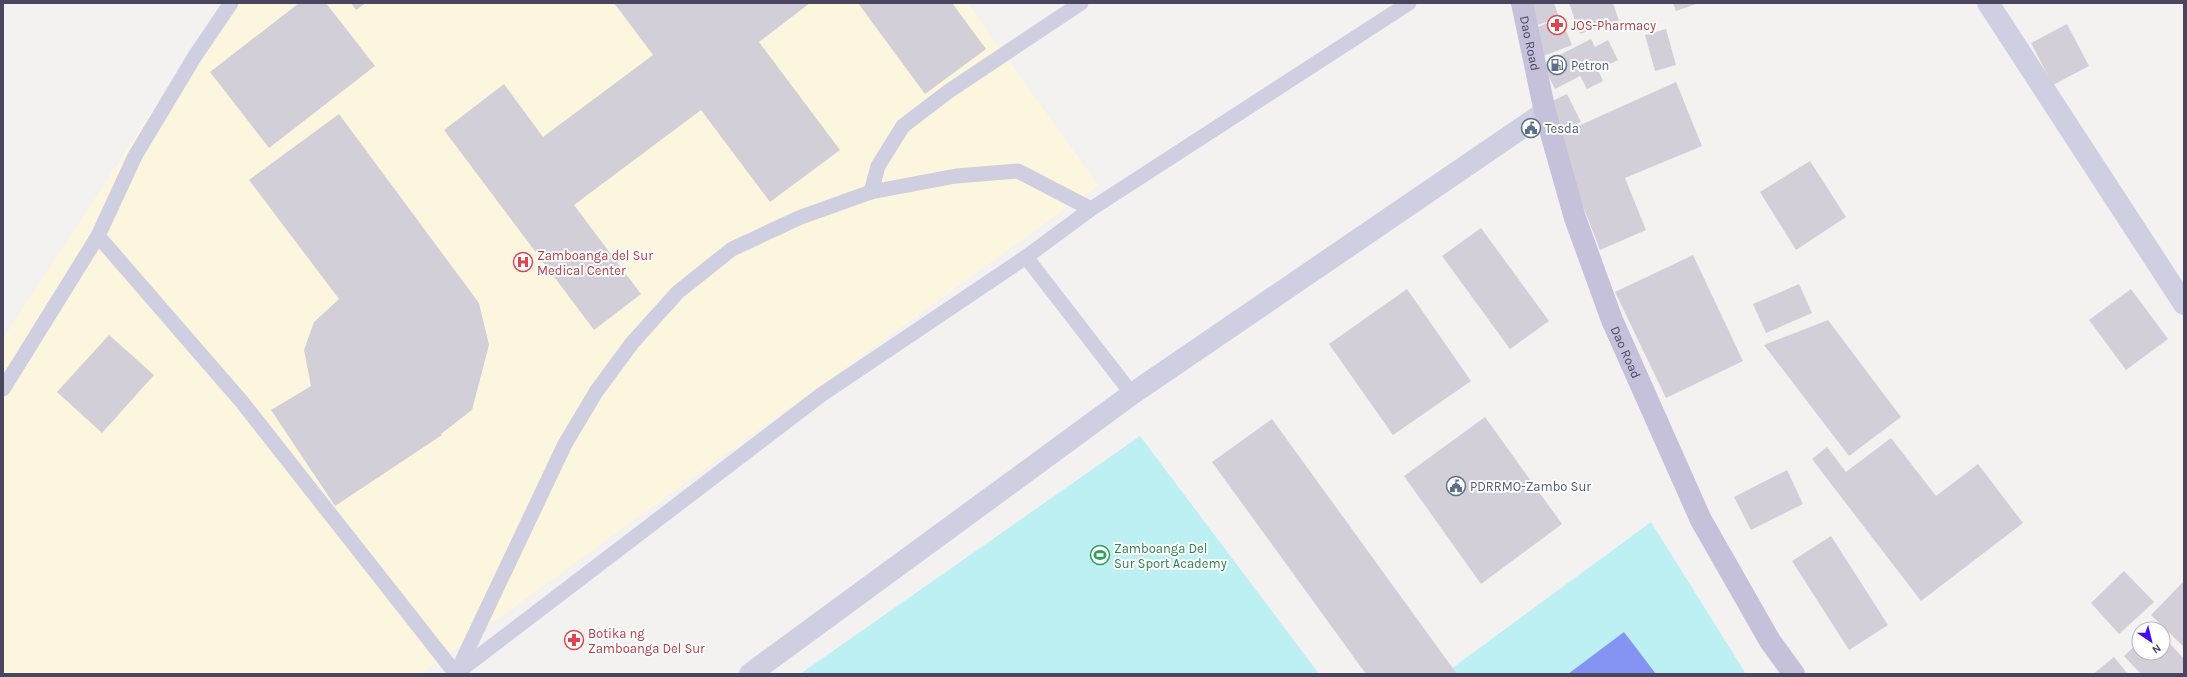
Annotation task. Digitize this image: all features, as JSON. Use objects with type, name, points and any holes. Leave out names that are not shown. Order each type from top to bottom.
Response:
[{"type":"street","name":"Dao Road","points":[[1522,3],[1545,112],[1575,218],[1612,320],[1701,520],[1766,634],[1794,674]]},
{"type":"street","points":[[1988,3],[2184,304]]},
{"type":"street","points":[[750,674],[1132,394],[1545,112]]},
{"type":"lane","points":[[3,389],[98,236],[135,156],[195,56],[231,3]]},
{"type":"lane","points":[[871,192],[878,166],[903,126],[949,91],[1081,3]]},
{"type":"lane","points":[[456,674],[821,395],[1026,257],[1091,209],[1409,3]]},
{"type":"lane","points":[[456,674],[565,444],[596,392],[632,343],[678,292],[732,250],[801,217],[871,192],[956,176],[1018,171],[1091,209]]},
{"type":"lane","points":[[98,236],[242,402],[456,674]]},
{"type":"lane","points":[[1026,257],[1132,394]]},
{"type":"shaded area","name":"Zamboanga del Sur Medical Center","points":[[223,3],[967,3],[1098,185],[421,674],[3,674],[3,339]]},
{"type":"shaded area","name":"Zamboanga Del Sur Sport Academy","points":[[1140,436],[1319,674],[800,674]]},
{"type":"shaded area","points":[[1651,522],[1746,674],[1444,674]]},
{"type":"water","points":[[1624,632],[1656,674],[1568,674]]},
{"type":"building","points":[[299,3],[326,3],[375,66],[269,148],[210,72]]},
{"type":"building","points":[[351,3],[366,3],[356,10]]},
{"type":"building","points":[[614,3],[810,3],[759,42],[840,150],[770,202],[701,110],[574,205],[641,294],[594,330],[444,130],[504,84],[543,137],[653,55]]},
{"type":"building","points":[[858,3],[952,3],[986,49],[925,94]]},
{"type":"building","points":[[1529,3],[1554,3],[1559,18],[1531,27]]},
{"type":"building","points":[[1569,3],[1613,3],[1619,21],[1580,34]]},
{"type":"building","points":[[1673,3],[1699,3],[1676,11]]},
{"type":"building","points":[[1561,18],[1572,45],[1541,57],[1530,30]]},
{"type":"building","points":[[2067,24],[2089,66],[2053,85],[2031,43]]},
{"type":"building","points":[[1666,29],[1676,65],[1655,71],[1645,35]]},
{"type":"building","points":[[1591,39],[1595,47],[1608,40],[1618,60],[1598,70],[1603,81],[1587,89],[1580,76],[1555,89],[1542,64]]},
{"type":"building","points":[[1676,82],[1702,146],[1625,178],[1646,230],[1600,250],[1556,136]]},
{"type":"building","points":[[1567,94],[1581,122],[1554,134],[1546,104]]},
{"type":"building","points":[[339,114],[479,303],[489,345],[472,410],[441,434],[442,435],[335,506],[271,410],[311,386],[304,350],[314,322],[339,299],[249,180]]},
{"type":"building","points":[[1810,161],[1846,217],[1796,250],[1760,192]]},
{"type":"building","points":[[1481,228],[1549,321],[1510,349],[1442,256]]},
{"type":"building","points":[[1693,255],[1743,361],[1666,398],[1615,292]]},
{"type":"building","points":[[1799,284],[1812,313],[1766,333],[1753,304]]},
{"type":"building","points":[[1407,289],[1471,381],[1393,435],[1329,344]]},
{"type":"building","points":[[2131,289],[2168,339],[2126,370],[2089,320]]},
{"type":"building","points":[[1828,320],[1901,417],[1849,456],[1764,345]]},
{"type":"building","points":[[109,335],[154,375],[102,433],[57,392]]},
{"type":"building","points":[[1485,417],[1562,524],[1481,584],[1404,476]]},
{"type":"building","points":[[1272,419],[1457,674],[1366,674],[1212,462]]},
{"type":"building","points":[[1891,438],[1936,496],[1978,464],[2023,523],[1921,601],[1812,459],[1827,447],[1846,472]]},
{"type":"building","points":[[1787,470],[1803,504],[1751,530],[1734,497]]},
{"type":"building","points":[[1831,536],[1888,625],[1849,650],[1792,561]]},
{"type":"building","points":[[2124,571],[2154,602],[2133,621],[2131,621],[2131,623],[2119,634],[2091,603]]},
{"type":"building","points":[[2184,581],[2184,647],[2171,634],[2171,621],[2157,621],[2151,615]]},
{"type":"building","points":[[2171,645],[2184,659],[2184,672],[2182,674],[2141,674],[2124,656],[2131,649],[2131,661],[2171,661]]},
{"type":"building","points":[[2114,657],[2128,674],[2093,674]]},
{"type":"place","name":"JOS-Pharmacy","points":[[1557,25]]},
{"type":"place","name":"Petron","points":[[1557,65]]},
{"type":"place","name":"Tesda","points":[[1531,128]]},
{"type":"place","name":"Zamboanga del Sur Medical Center","points":[[523,262]]},
{"type":"place","name":"PDRRMO-Zambo Sur","points":[[1456,486]]},
{"type":"place","name":"Zamboanga Del Sur Sport Academy","points":[[1100,555]]},
{"type":"place","name":"Botika ng Zamboanga Del Sur","points":[[574,640]]}]
